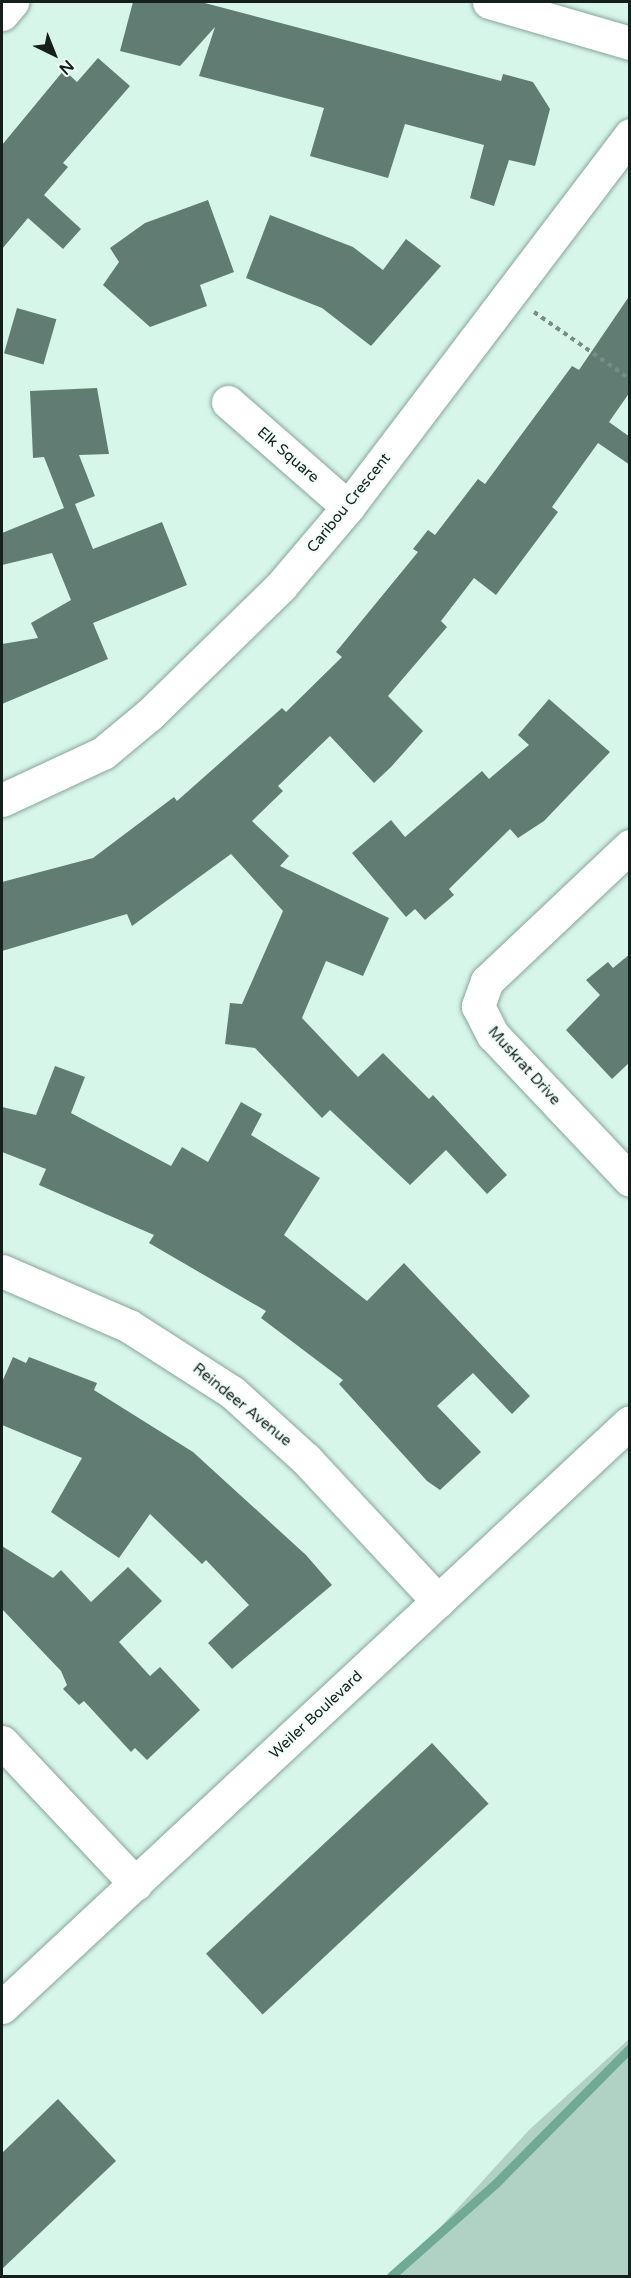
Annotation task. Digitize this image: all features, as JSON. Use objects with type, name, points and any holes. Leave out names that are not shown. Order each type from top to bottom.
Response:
[{"type":"street","points":[[2,14],[12,2]]},
{"type":"street","points":[[489,2],[630,43]]},
{"type":"street","name":"Caribou Crescent","points":[[2,800],[102,753],[150,714],[280,586],[348,507],[630,135]]},
{"type":"street","name":"Elk Square","points":[[228,402],[348,507]]},
{"type":"street","name":"Muskrat Drive","points":[[630,846],[487,981],[478,1006],[493,1035],[630,1180]]},
{"type":"street","name":"Reindeer Avenue","points":[[2,1271],[129,1326],[232,1392],[306,1459],[438,1601]]},
{"type":"street","name":"Weiler Boulevard","points":[[2,2007],[630,1422]]},
{"type":"street","points":[[2,1742],[136,1884]]},
{"type":"path","points":[[508,295],[630,379]]},
{"type":"green space","points":[[629,2039],[629,2276],[396,2276],[529,2130]]},
{"type":"building","points":[[133,2],[201,2],[501,81],[503,74],[533,82],[550,109],[535,166],[509,160],[494,206],[470,198],[484,145],[405,124],[388,178],[310,156],[324,108],[199,76],[215,27],[180,66],[120,51]]},
{"type":"building","points":[[98,58],[130,86],[63,163],[68,167],[44,195],[81,229],[63,249],[28,218],[2,249],[2,145],[64,70],[77,82]]},
{"type":"building","points":[[208,200],[234,272],[200,285],[207,306],[150,327],[103,285],[119,262],[110,248],[145,223]]},
{"type":"building","points":[[270,215],[353,247],[383,270],[406,239],[441,266],[371,346],[322,308],[246,278]]},
{"type":"building","points":[[630,295],[630,392],[609,422],[630,437],[630,465],[598,443],[552,507],[558,512],[496,595],[474,578],[441,621],[447,627],[388,696],[423,731],[391,767],[374,783],[330,736],[278,786],[283,791],[252,821],[289,856],[280,866],[389,918],[363,976],[326,961],[302,1018],[358,1077],[383,1053],[429,1099],[433,1095],[507,1175],[487,1194],[446,1150],[410,1185],[330,1110],[322,1118],[255,1048],[225,1044],[230,1003],[242,1004],[283,911],[231,854],[132,926],[127,914],[2,951],[2,882],[93,858],[174,797],[177,801],[282,708],[286,712],[342,657],[336,652],[418,552],[413,549],[428,530],[435,535],[478,479],[485,484],[572,366],[579,370]]},
{"type":"building","points":[[17,308],[56,319],[43,364],[4,353]]},
{"type":"building","points":[[97,388],[109,454],[79,455],[95,496],[75,504],[93,549],[162,522],[187,585],[93,623],[108,659],[2,704],[2,644],[38,638],[31,623],[71,600],[52,553],[2,565],[2,533],[64,508],[44,457],[33,458],[30,391]]},
{"type":"building","points":[[549,699],[610,752],[544,821],[518,838],[510,829],[449,889],[454,895],[425,920],[415,909],[406,917],[352,853],[391,820],[405,837],[482,771],[489,779],[529,745],[518,735]]},
{"type":"building","points":[[630,954],[630,1062],[612,1079],[566,1030],[600,995],[586,980],[608,962],[613,968]]},
{"type":"building","points":[[55,1066],[85,1077],[71,1113],[171,1166],[182,1147],[208,1162],[241,1102],[262,1114],[251,1135],[320,1178],[284,1235],[367,1301],[404,1263],[530,1396],[512,1414],[473,1373],[437,1406],[481,1452],[440,1490],[427,1481],[339,1384],[343,1380],[261,1318],[266,1311],[149,1243],[154,1235],[39,1185],[46,1169],[2,1152],[2,1107],[36,1115]]},
{"type":"building","points":[[13,1357],[26,1363],[29,1357],[97,1383],[94,1390],[193,1452],[306,1555],[332,1585],[232,1669],[208,1643],[249,1605],[206,1560],[202,1564],[150,1514],[119,1558],[51,1512],[82,1458],[2,1425],[2,1382]]},
{"type":"building","points":[[2,1546],[53,1578],[61,1570],[91,1602],[128,1567],[162,1601],[119,1642],[150,1676],[160,1667],[200,1710],[147,1760],[135,1748],[131,1752],[84,1701],[79,1705],[63,1689],[67,1685],[61,1671],[2,1609]]},
{"type":"building","points":[[432,1743],[489,1804],[263,2014],[206,1954]]},
{"type":"building","points":[[58,2099],[116,2161],[2,2269],[2,2153]]},
{"type":"waterway","points":[[391,2276],[495,2184],[630,2048]]}]
